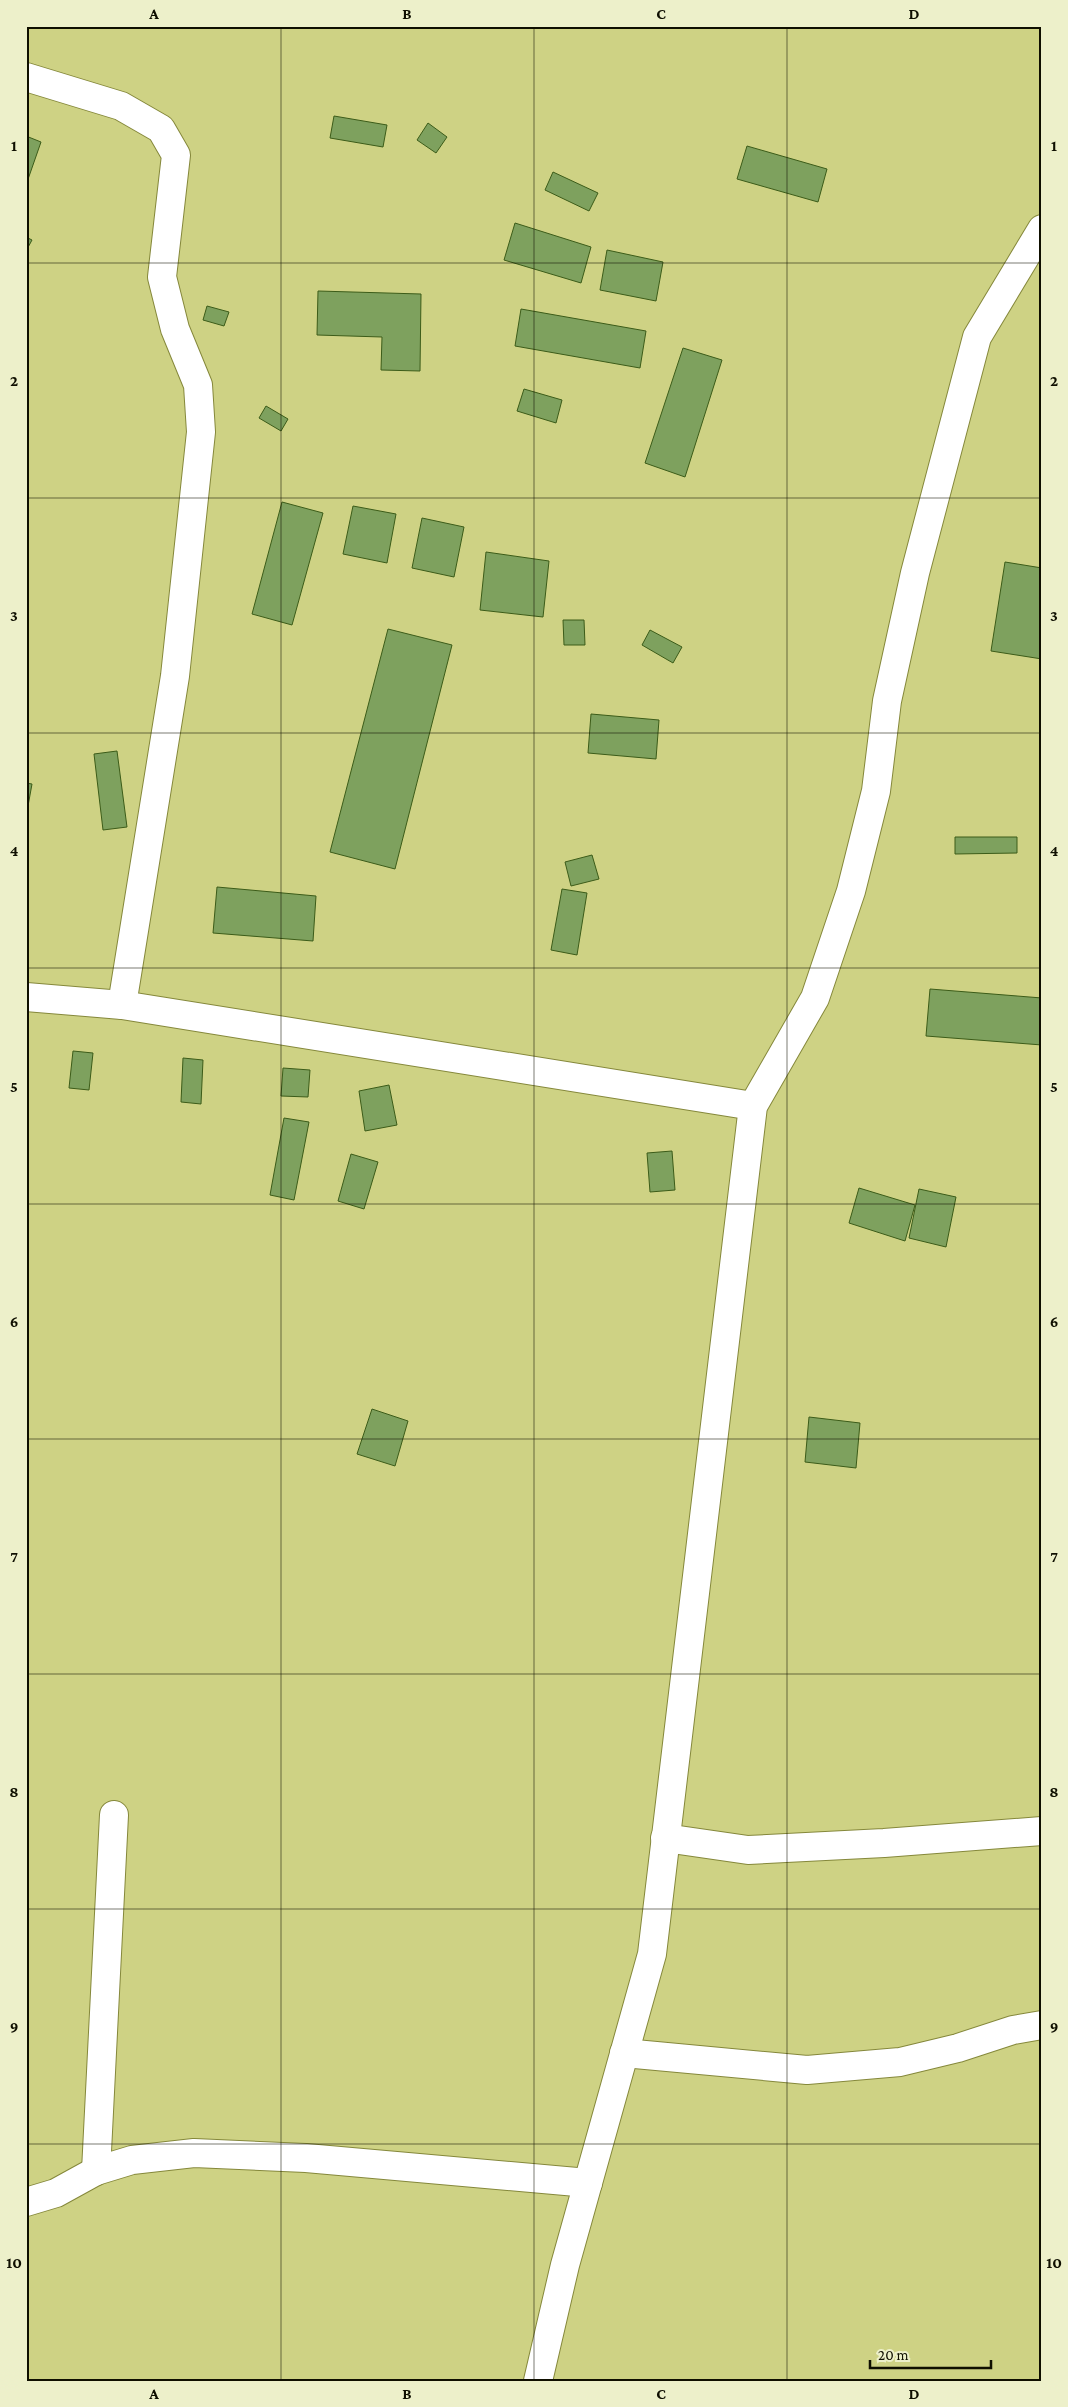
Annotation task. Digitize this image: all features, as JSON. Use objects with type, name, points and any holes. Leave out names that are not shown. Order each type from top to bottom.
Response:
[{"type":"street","points":[[26,77],[120,106],[161,129],[176,155],[162,277],[175,328],[198,385],[202,432],[175,676],[122,1005]]},
{"type":"street","points":[[538,2381],[565,2265],[652,1954],[753,1106],[815,998],[851,891],[876,792],[887,701],[915,572],[977,337],[1042,229]]},
{"type":"street","points":[[26,997],[122,1005],[753,1106]]},
{"type":"street","points":[[96,2171],[114,1815]]},
{"type":"street","points":[[665,1838],[748,1850],[884,1843],[1042,1831]]},
{"type":"street","points":[[624,2053],[806,2070],[900,2062],[958,2048],[1013,2030],[1042,2025]]},
{"type":"street","points":[[26,2202],[56,2193],[96,2171],[132,2160],[194,2153],[306,2158],[588,2183]]},
{"type":"building","points":[[334,116],[387,125],[383,147],[330,138]]},
{"type":"building","points":[[428,123],[447,137],[436,153],[417,140]]},
{"type":"building","points":[[26,136],[41,142],[26,185]]},
{"type":"building","points":[[747,146],[827,169],[818,202],[737,179]]},
{"type":"building","points":[[553,172],[598,193],[589,211],[545,190]]},
{"type":"building","points":[[515,223],[591,247],[581,283],[504,260]]},
{"type":"building","points":[[26,237],[32,240],[26,251]]},
{"type":"building","points":[[607,250],[663,262],[656,301],[600,290]]},
{"type":"building","points":[[318,291],[421,294],[420,371],[381,370],[382,337],[317,335]]},
{"type":"building","points":[[207,306],[229,312],[224,326],[203,320]]},
{"type":"building","points":[[521,309],[646,331],[640,368],[515,346]]},
{"type":"building","points":[[683,348],[722,360],[685,477],[645,463]]},
{"type":"building","points":[[524,389],[562,400],[556,423],[517,411]]},
{"type":"building","points":[[266,406],[288,419],[281,431],[259,418]]},
{"type":"building","points":[[282,502],[323,513],[292,625],[252,614]]},
{"type":"building","points":[[353,506],[396,514],[387,563],[343,554]]},
{"type":"building","points":[[422,518],[464,527],[454,577],[412,568]]},
{"type":"building","points":[[486,552],[549,561],[543,617],[480,610]]},
{"type":"building","points":[[1005,562],[1042,568],[1042,659],[991,651]]},
{"type":"building","points":[[563,620],[584,620],[585,645],[564,645]]},
{"type":"building","points":[[388,629],[452,645],[395,869],[330,852]]},
{"type":"building","points":[[650,630],[682,647],[673,663],[642,645]]},
{"type":"building","points":[[591,714],[659,720],[656,759],[588,753]]},
{"type":"building","points":[[117,751],[127,827],[103,830],[94,754]]},
{"type":"building","points":[[26,783],[32,784],[26,817]]},
{"type":"building","points":[[955,837],[1017,837],[1017,853],[955,854]]},
{"type":"building","points":[[592,855],[599,879],[571,886],[565,862]]},
{"type":"building","points":[[217,887],[316,896],[313,941],[213,933]]},
{"type":"building","points":[[562,889],[587,893],[577,955],[551,950]]},
{"type":"building","points":[[930,989],[1042,998],[1042,1045],[926,1036]]},
{"type":"building","points":[[73,1051],[93,1053],[89,1090],[69,1088]]},
{"type":"building","points":[[183,1058],[203,1060],[201,1104],[181,1102]]},
{"type":"building","points":[[283,1068],[310,1070],[308,1097],[281,1096]]},
{"type":"building","points":[[389,1085],[397,1125],[365,1131],[359,1091]]},
{"type":"building","points":[[284,1118],[309,1122],[294,1200],[270,1195]]},
{"type":"building","points":[[672,1151],[675,1190],[650,1192],[647,1153]]},
{"type":"building","points":[[351,1154],[378,1162],[364,1209],[338,1201]]},
{"type":"building","points":[[859,1188],[915,1205],[905,1241],[849,1223]]},
{"type":"building","points":[[919,1189],[956,1197],[946,1247],[909,1238]]},
{"type":"building","points":[[372,1409],[408,1421],[395,1466],[357,1454]]},
{"type":"building","points":[[809,1417],[860,1423],[856,1468],[805,1462]]}]
